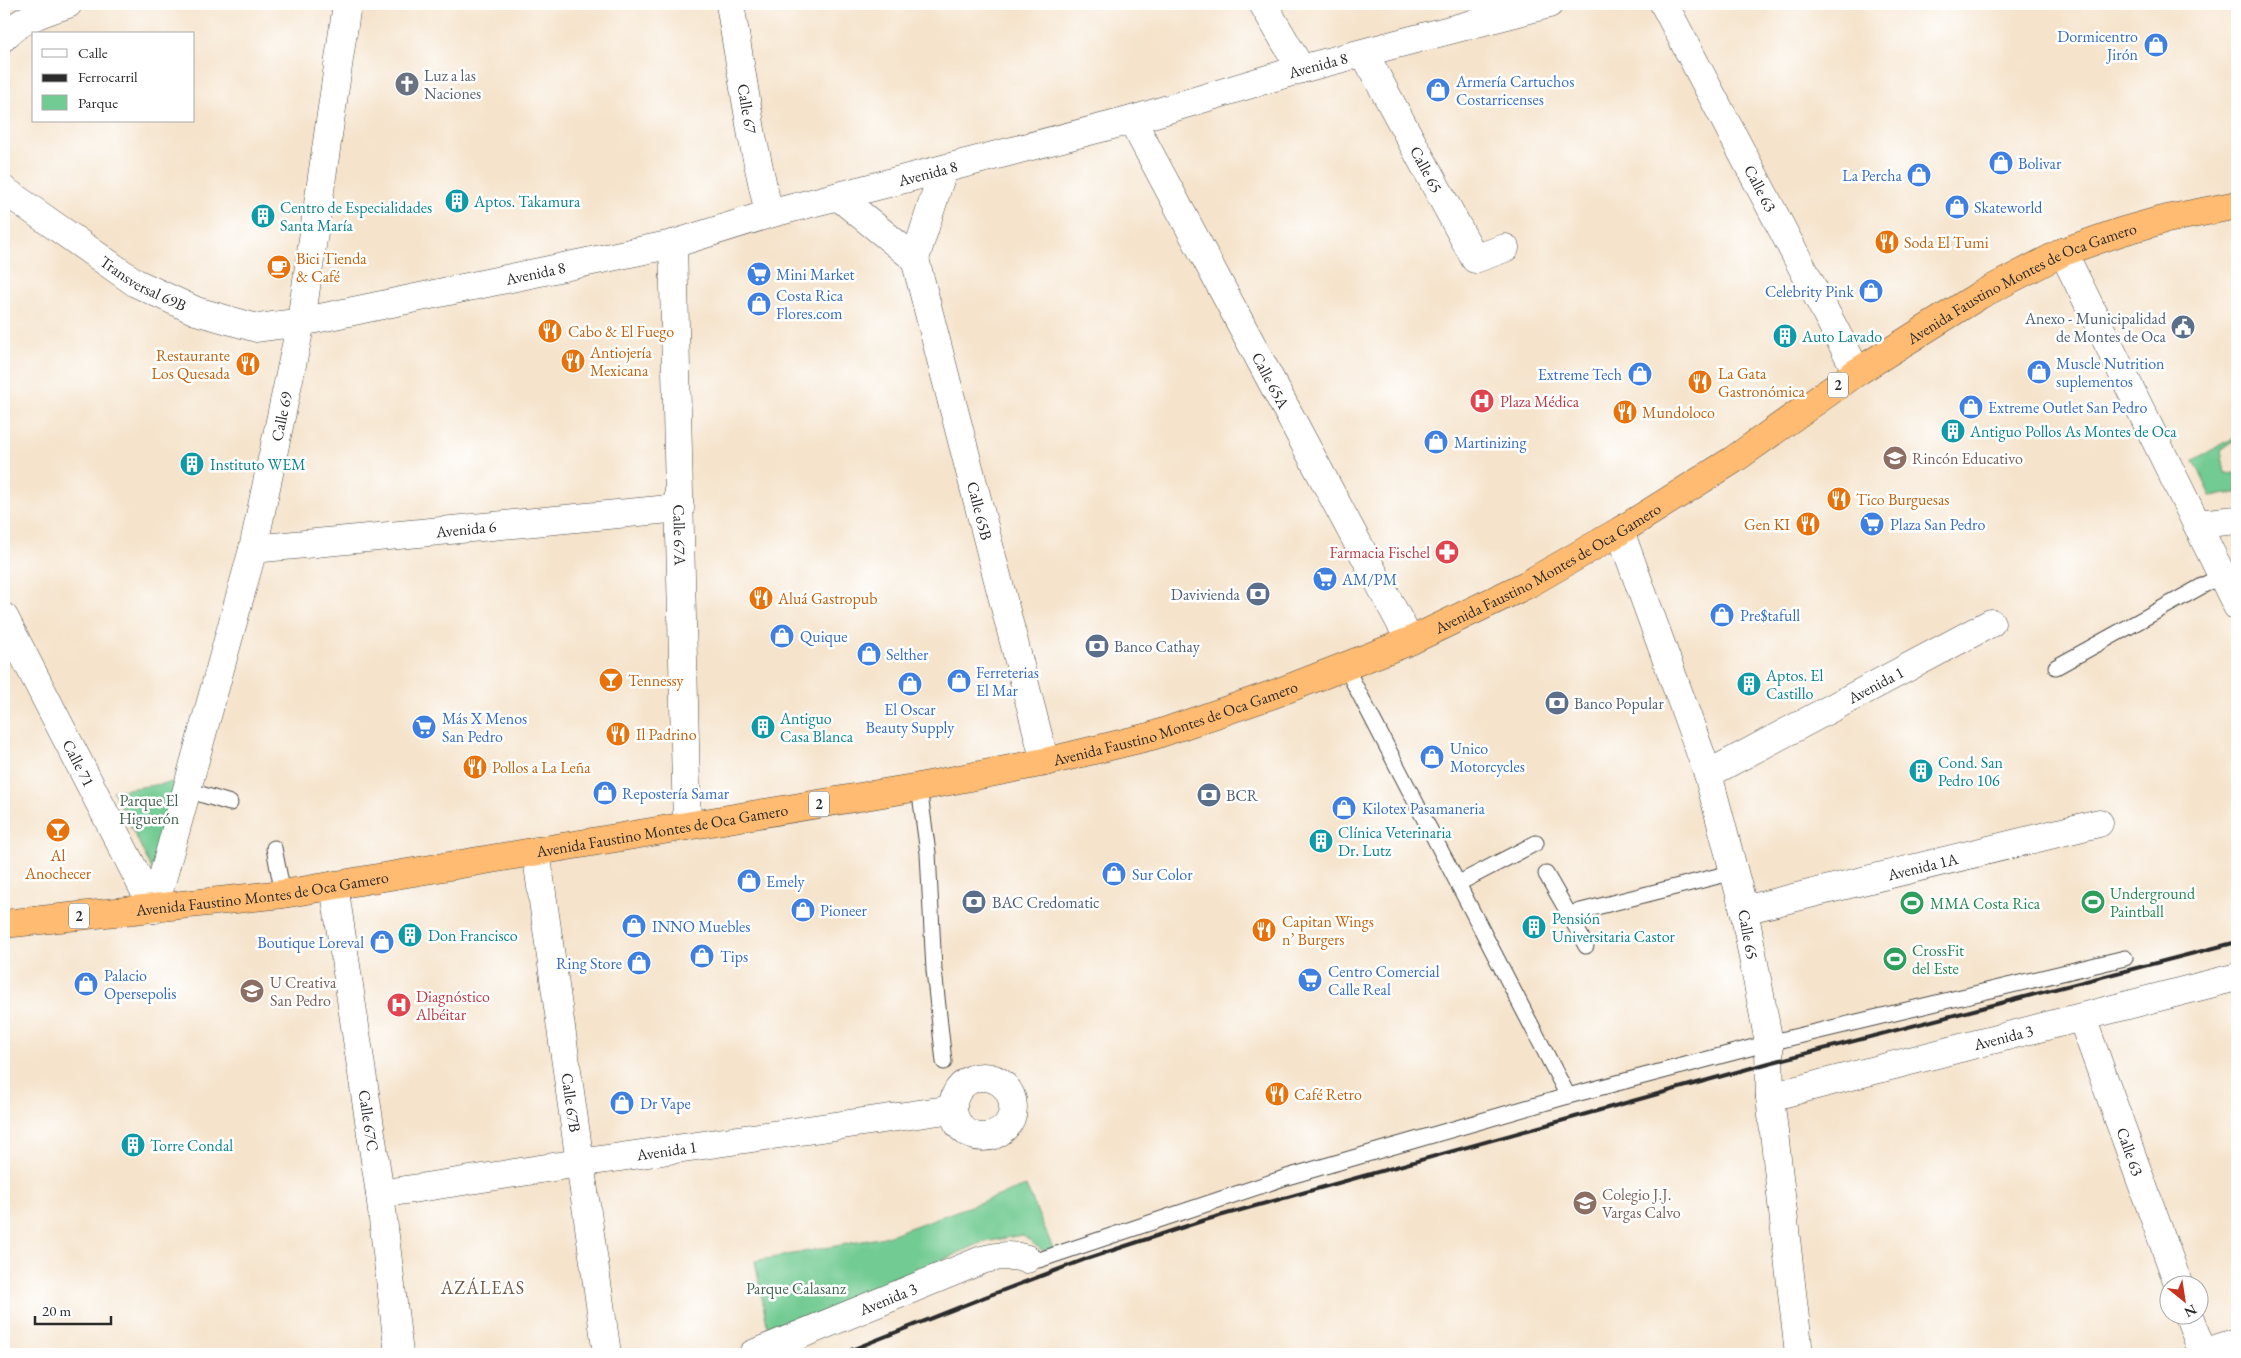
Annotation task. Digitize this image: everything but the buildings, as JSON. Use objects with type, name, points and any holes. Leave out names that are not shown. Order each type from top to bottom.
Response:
[{"type":"highway","name":"Avenida Faustino Montes de Oca Gamero","points":[[4,924],[283,894],[919,787],[1045,762],[1152,736],[1274,694],[1410,641],[1528,584],[1620,531],[1733,460],[1857,372],[1980,295],[2063,252],[2154,222],[2237,204]]},
{"type":"street","points":[[4,37],[11,29],[40,13],[68,4]]},
{"type":"street","name":"Calle 69","points":[[154,908],[253,549],[302,322],[347,4]]},
{"type":"street","name":"Calle 67","points":[[730,4],[752,136],[769,214]]},
{"type":"street","points":[[1263,4],[1301,69]]},
{"type":"street","name":"Avenida 8","points":[[302,322],[673,244],[769,214],[1132,120],[1301,69],[1549,4]]},
{"type":"street","name":"Calle 63","points":[[1664,4],[1857,372]]},
{"type":"street","name":"Calle 65","points":[[1364,53],[1475,259],[1505,248]]},
{"type":"street","name":"Calle 65A","points":[[1132,120],[1410,641]]},
{"type":"street","points":[[840,197],[915,259],[943,170]]},
{"type":"street","name":"Transversal 69B","points":[[4,190],[136,283],[196,311],[257,328],[302,322]]},
{"type":"street","name":"Calle 67A","points":[[673,244],[687,826]]},
{"type":"street","points":[[2063,252],[2237,606]]},
{"type":"street","name":"Calle 65B","points":[[915,259],[1045,762]]},
{"type":"street","name":"Avenida 6","points":[[253,549],[680,508]]},
{"type":"street","points":[[2197,524],[2237,520]]},
{"type":"street","name":"Calle 65","points":[[1620,531],[1708,774],[1744,910],[1769,1043],[1770,1097],[1798,1354]]},
{"type":"street","name":"Calle 71","points":[[4,617],[154,908]]},
{"type":"street","name":"Avenida 1","points":[[1708,774],[1991,623]]},
{"type":"street","name":"Avenida 1A","points":[[1744,910],[2099,823]]},
{"type":"street","name":"Calle 67B","points":[[536,852],[607,1354]]},
{"type":"street","name":"Calle 67C","points":[[334,885],[380,1194],[399,1354]]},
{"type":"street","name":"Avenida 3","points":[[1770,1097],[2237,977]]},
{"type":"street","name":"Calle 63","points":[[2082,1018],[2175,1276]]},
{"type":"street","name":"Avenida 1","points":[[380,1194],[952,1109]]},
{"type":"street","name":"Avenida 3","points":[[754,1354],[982,1260],[999,1255],[1026,1259]]},
{"type":"street","points":[[2192,1326],[2202,1354],[2237,1342]]},
{"type":"lane","points":[[2056,667],[2222,575]]},
{"type":"lane","points":[[1345,666],[1568,1096]]},
{"type":"lane","points":[[919,787],[928,853],[934,970],[944,1062]]},
{"type":"lane","points":[[187,790],[230,803]]},
{"type":"lane","points":[[1459,883],[1536,842]]},
{"type":"lane","points":[[274,848],[283,894]]},
{"type":"lane","points":[[1569,914],[1734,872]]},
{"type":"lane","points":[[1546,874],[1586,946]]},
{"type":"lane","points":[[1026,1259],[1040,1260],[1287,1177],[1568,1096],[1769,1043],[2125,958]]},
{"type":"green space","points":[[2237,436],[2237,438],[2221,450],[2225,473],[2237,472],[2237,493],[2211,496],[2194,460]]},
{"type":"green space","name":"Parque El Higuerón","points":[[182,781],[155,875],[113,791]]},
{"type":"green space","name":"Parque Calasanz","points":[[1026,1186],[1053,1248],[1043,1251],[1022,1235],[981,1243],[769,1336],[755,1261],[884,1237]]},
{"type":"railway","points":[[841,1354],[1086,1259],[1205,1220],[1769,1063],[2237,942]]},
{"type":"place","name":"Dormicentro Jirón","points":[[2156,45]]},
{"type":"place","name":"Luz a las Naciones","points":[[407,84]]},
{"type":"place","name":"Armería Cartuchos Costarricenses","points":[[1438,90]]},
{"type":"place","name":"Bolivar","points":[[2001,163]]},
{"type":"place","name":"La Percha","points":[[1919,175]]},
{"type":"place","name":"Aptos. Takamura","points":[[457,201]]},
{"type":"place","name":"Skateworld","points":[[1957,207]]},
{"type":"place","name":"Centro de Especialidades Santa María","points":[[263,216]]},
{"type":"place","name":"Soda El Tumi","points":[[1887,242]]},
{"type":"place","name":"Bici Tienda & Café","points":[[279,267]]},
{"type":"place","name":"Mini Market","points":[[759,274]]},
{"type":"place","name":"Celebrity Pink","points":[[1871,291]]},
{"type":"place","name":"Costa Rica Flores.com","points":[[759,304]]},
{"type":"place","name":"Anexo - Municipalidad de Montes de Oca","points":[[2183,327]]},
{"type":"place","name":"Cabo & El Fuego","points":[[550,331]]},
{"type":"place","name":"Auto Lavado","points":[[1785,336]]},
{"type":"place","name":"Antiojería Mexicana","points":[[573,361]]},
{"type":"place","name":"Restaurante Los Quesada","points":[[248,364]]},
{"type":"place","name":"Muscle Nutrition suplementos","points":[[2039,372]]},
{"type":"place","name":"Extreme Tech","points":[[1640,374]]},
{"type":"place","name":"La Gata Gastronómica","points":[[1700,382]]},
{"type":"place","name":"Plaza Médica","points":[[1482,401]]},
{"type":"place","name":"Extreme Outlet San Pedro","points":[[1971,407]]},
{"type":"place","name":"Mundoloco","points":[[1625,412]]},
{"type":"place","name":"Antiguo Pollos As Montes de Oca","points":[[1953,431]]},
{"type":"place","name":"Martinizing","points":[[1436,442]]},
{"type":"place","name":"Rincón Educativo","points":[[1895,458]]},
{"type":"place","name":"Instituto WEM","points":[[192,464]]},
{"type":"place","name":"Tico Burguesas","points":[[1839,499]]},
{"type":"place","name":"Gen KI","points":[[1808,524]]},
{"type":"place","name":"Plaza San Pedro","points":[[1872,524]]},
{"type":"place","name":"Farmacia Fischel","points":[[1447,552]]},
{"type":"place","name":"AM/PM","points":[[1325,579]]},
{"type":"place","name":"Davivienda","points":[[1258,594]]},
{"type":"place","name":"Aluá Gastropub","points":[[761,598]]},
{"type":"place","name":"Pre$tafull","points":[[1722,615]]},
{"type":"place","name":"Quique","points":[[782,636]]},
{"type":"place","name":"Banco Cathay","points":[[1097,646]]},
{"type":"place","name":"Selther","points":[[869,654]]},
{"type":"place","name":"Tennessy","points":[[611,680]]},
{"type":"place","name":"Ferreterias El Mar","points":[[959,681]]},
{"type":"place","name":"El Oscar Beauty Supply","points":[[910,684]]},
{"type":"place","name":"Aptos. El Castillo","points":[[1749,684]]},
{"type":"place","name":"Banco Popular","points":[[1557,703]]},
{"type":"place","name":"Más X Menos San Pedro","points":[[424,727]]},
{"type":"place","name":"Antiguo Casa Blanca","points":[[763,727]]},
{"type":"place","name":"Il Padrino","points":[[618,734]]},
{"type":"place","name":"Unico Motorcycles","points":[[1432,757]]},
{"type":"place","name":"Pollos a La Leña","points":[[475,767]]},
{"type":"place","name":"Cond. San Pedro 106","points":[[1921,771]]},
{"type":"place","name":"Repostería Samar","points":[[605,793]]},
{"type":"place","name":"BCR","points":[[1209,795]]},
{"type":"place","name":"Kilotex Pasamaneria","points":[[1344,808]]},
{"type":"place","name":"Al Anochecer","points":[[58,830]]},
{"type":"place","name":"Clínica Veterinaria Dr. Lutz","points":[[1321,841]]},
{"type":"place","name":"Sur Color","points":[[1114,874]]},
{"type":"place","name":"Emely","points":[[749,881]]},
{"type":"place","name":"BAC Credomatic","points":[[974,902]]},
{"type":"place","name":"Underground Paintball","points":[[2093,902]]},
{"type":"place","name":"MMA Costa Rica","points":[[1912,903]]},
{"type":"place","name":"Pioneer","points":[[803,910]]},
{"type":"place","name":"INNO Muebles","points":[[634,926]]},
{"type":"place","name":"Pensión Universitaria Castor","points":[[1534,927]]},
{"type":"place","name":"Capitan Wings n’ Burgers","points":[[1264,930]]},
{"type":"place","name":"Don Francisco","points":[[410,935]]},
{"type":"place","name":"Boutique Loreval","points":[[382,942]]},
{"type":"place","name":"Tips","points":[[702,956]]},
{"type":"place","name":"CrossFit del Este","points":[[1895,959]]},
{"type":"place","name":"Ring Store","points":[[639,963]]},
{"type":"place","name":"Centro Comercial Calle Real","points":[[1310,980]]},
{"type":"place","name":"Palacio Opersepolis","points":[[86,984]]},
{"type":"place","name":"U Creativa San Pedro","points":[[252,991]]},
{"type":"place","name":"Diagnóstico Albéitar","points":[[399,1005]]},
{"type":"place","name":"Café Retro","points":[[1277,1094]]},
{"type":"place","name":"Dr Vape","points":[[622,1103]]},
{"type":"place","name":"Torre Condal","points":[[133,1145]]},
{"type":"place","name":"Colegio J.J. Vargas Calvo","points":[[1585,1203]]},
{"type":"district","name":"AZÁLEAS","points":[[483,1288]]}]
